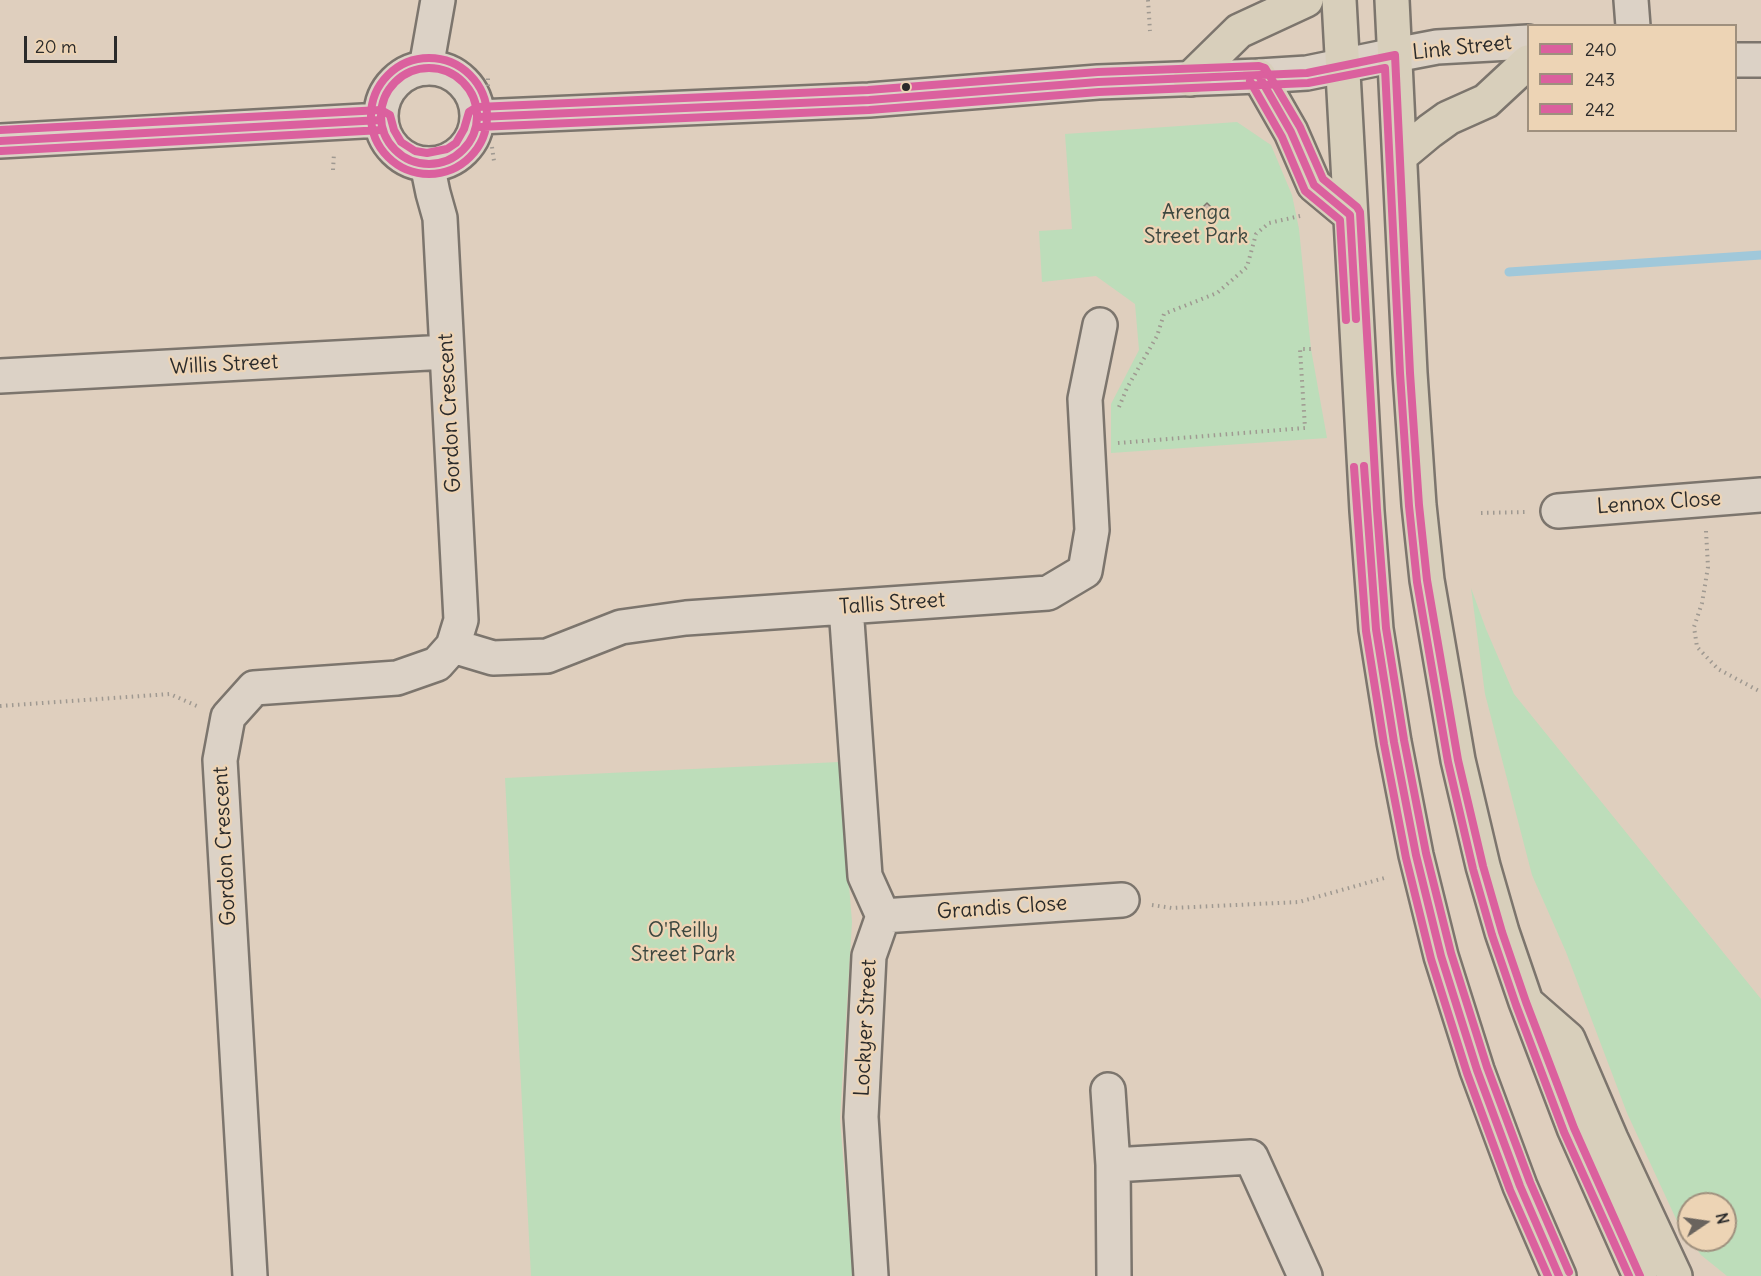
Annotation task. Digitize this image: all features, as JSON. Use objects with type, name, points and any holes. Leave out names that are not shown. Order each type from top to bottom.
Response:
[{"type":"main road","points":[[1190,79],[1239,31],[1306,0]]},
{"type":"main road","points":[[1339,0],[1367,511],[1376,629],[1394,742],[1413,844],[1441,956],[1477,1070],[1520,1186],[1559,1276]]},
{"type":"main road","points":[[1392,0],[1410,373],[1419,505],[1427,580],[1458,760],[1492,899],[1526,1002],[1574,1128],[1640,1276]]},
{"type":"main road","points":[[1400,156],[1448,118],[1486,101],[1527,63]]},
{"type":"main road","points":[[1259,76],[1291,132],[1314,185],[1350,215]]},
{"type":"main road","points":[[1526,1002],[1568,1039],[1616,1150],[1675,1276]]},
{"type":"street","points":[[426,68],[438,0]]},
{"type":"street","points":[[1631,0],[1633,24]]},
{"type":"street","name":"Link Street","points":[[477,117],[869,100],[1098,82],[1307,73],[1437,47],[1527,42]]},
{"type":"street","points":[[1737,60],[1761,60]]},
{"type":"street","points":[[426,68],[442,69],[458,78],[470,90],[476,105],[477,117],[474,133],[464,150],[450,159],[428,164],[411,161],[393,149],[384,134],[381,120],[382,103],[391,86],[403,75],[426,68]]},
{"type":"street","points":[[0,141],[381,120]]},
{"type":"street","name":"Gordon Crescent","points":[[250,1276],[220,760],[228,717],[254,688],[397,678],[437,664],[453,646],[461,620],[441,218],[433,193],[428,164]]},
{"type":"street","name":"Tallis Street","points":[[453,646],[493,658],[547,656],[621,627],[686,618],[1048,593],[1085,571],[1107,441],[1085,399],[1100,325]]},
{"type":"street","name":"Willis Street","points":[[0,376],[447,352]]},
{"type":"street","name":"Lennox Close","points":[[1558,511],[1761,495]]},
{"type":"street","points":[[846,607],[866,876],[883,916]]},
{"type":"street","name":"Grandis Close","points":[[883,916],[1122,900]]},
{"type":"street","name":"Lockyer Street","points":[[871,1276],[861,1117],[869,956],[883,916]]},
{"type":"street","points":[[1108,1090],[1113,1165],[1113,1276]]},
{"type":"street","points":[[1113,1165],[1251,1157],[1305,1276]]},
{"type":"path","points":[[1148,0],[1150,31]]},
{"type":"path","points":[[1116,412],[1127,388],[1158,336],[1164,314],[1217,293],[1247,267],[1256,234],[1269,224],[1299,216]]},
{"type":"path","points":[[1107,441],[1305,428],[1300,349],[1311,349]]},
{"type":"path","points":[[1704,500],[1708,567],[1702,603],[1694,627],[1697,647],[1718,669],[1761,692]]},
{"type":"path","points":[[1481,513],[1558,511]]},
{"type":"path","points":[[0,706],[170,694],[202,708]]},
{"type":"path","points":[[1122,900],[1172,908],[1299,902],[1388,877]]},
{"type":"green space","name":"Arenga Street Park","points":[[1237,122],[1271,145],[1292,195],[1299,229],[1311,349],[1327,438],[1111,453],[1111,404],[1139,350],[1135,304],[1096,276],[1042,282],[1039,231],[1072,229],[1065,134]]},
{"type":"green space","points":[[1471,588],[1514,694],[1761,999],[1761,1276],[1727,1276],[1699,1252],[1737,1252],[1737,1192],[1677,1192],[1677,1221],[1627,1113],[1566,952],[1532,875],[1485,694]]},
{"type":"green space","name":"O'Reilly Street Park","points":[[839,762],[852,922],[840,1119],[853,1276],[531,1276],[505,778]]},
{"type":"building","points":[[1207,203],[1215,211],[1208,218],[1200,210]]},
{"type":"waterway","points":[[1509,272],[1761,255]]},
{"type":"transit line","name":"240","points":[[478,117],[869,100],[1098,82],[1307,73],[1395,55],[1410,373],[1419,505],[1427,580],[1458,760],[1483,866],[1526,1002],[1574,1128],[1640,1276]]},
{"type":"transit line","name":"243","points":[[429,58],[451,62],[470,75],[483,94],[487,116],[483,138],[470,157],[451,170],[429,174],[407,170],[388,157],[375,138],[371,116],[375,94],[388,75],[407,62],[429,58]]},
{"type":"transit line","name":"242","points":[[0,130],[381,110],[390,115],[394,130],[401,142],[415,151],[427,153],[447,149],[456,143],[464,129],[469,112],[477,107],[868,90],[1098,72],[1259,66],[1265,68],[1300,127],[1323,179],[1360,212],[1386,628],[1404,740],[1426,853],[1451,953],[1487,1067],[1530,1182],[1569,1272]]},
{"type":"transit line","name":"240","points":[[429,68],[447,72],[463,82],[473,98],[477,116],[473,134],[463,150],[447,160],[429,164],[411,160],[395,150],[385,134],[381,116],[385,98],[395,82],[411,72],[429,68]]},
{"type":"transit line","name":"243","points":[[478,127],[869,110],[1099,92],[1308,83],[1385,68],[1409,506],[1417,582],[1448,762],[1473,869],[1516,1005],[1564,1132],[1629,1276]]},
{"type":"transit line","name":"240","points":[[1259,76],[1291,132],[1314,185],[1350,215],[1356,319]]},
{"type":"transit line","name":"243","points":[[1250,81],[1282,137],[1305,191],[1340,220],[1346,320]]},
{"type":"transit line","name":"240","points":[[0,141],[381,120]]},
{"type":"transit line","name":"243","points":[[1,151],[382,130]]},
{"type":"transit line","name":"240","points":[[1364,466],[1376,629],[1394,742],[1416,855],[1441,956],[1477,1070],[1520,1186],[1559,1276]]},
{"type":"transit line","name":"243","points":[[1354,467],[1366,631],[1384,744],[1406,858],[1431,959],[1467,1073],[1510,1190],[1548,1276]]}]
